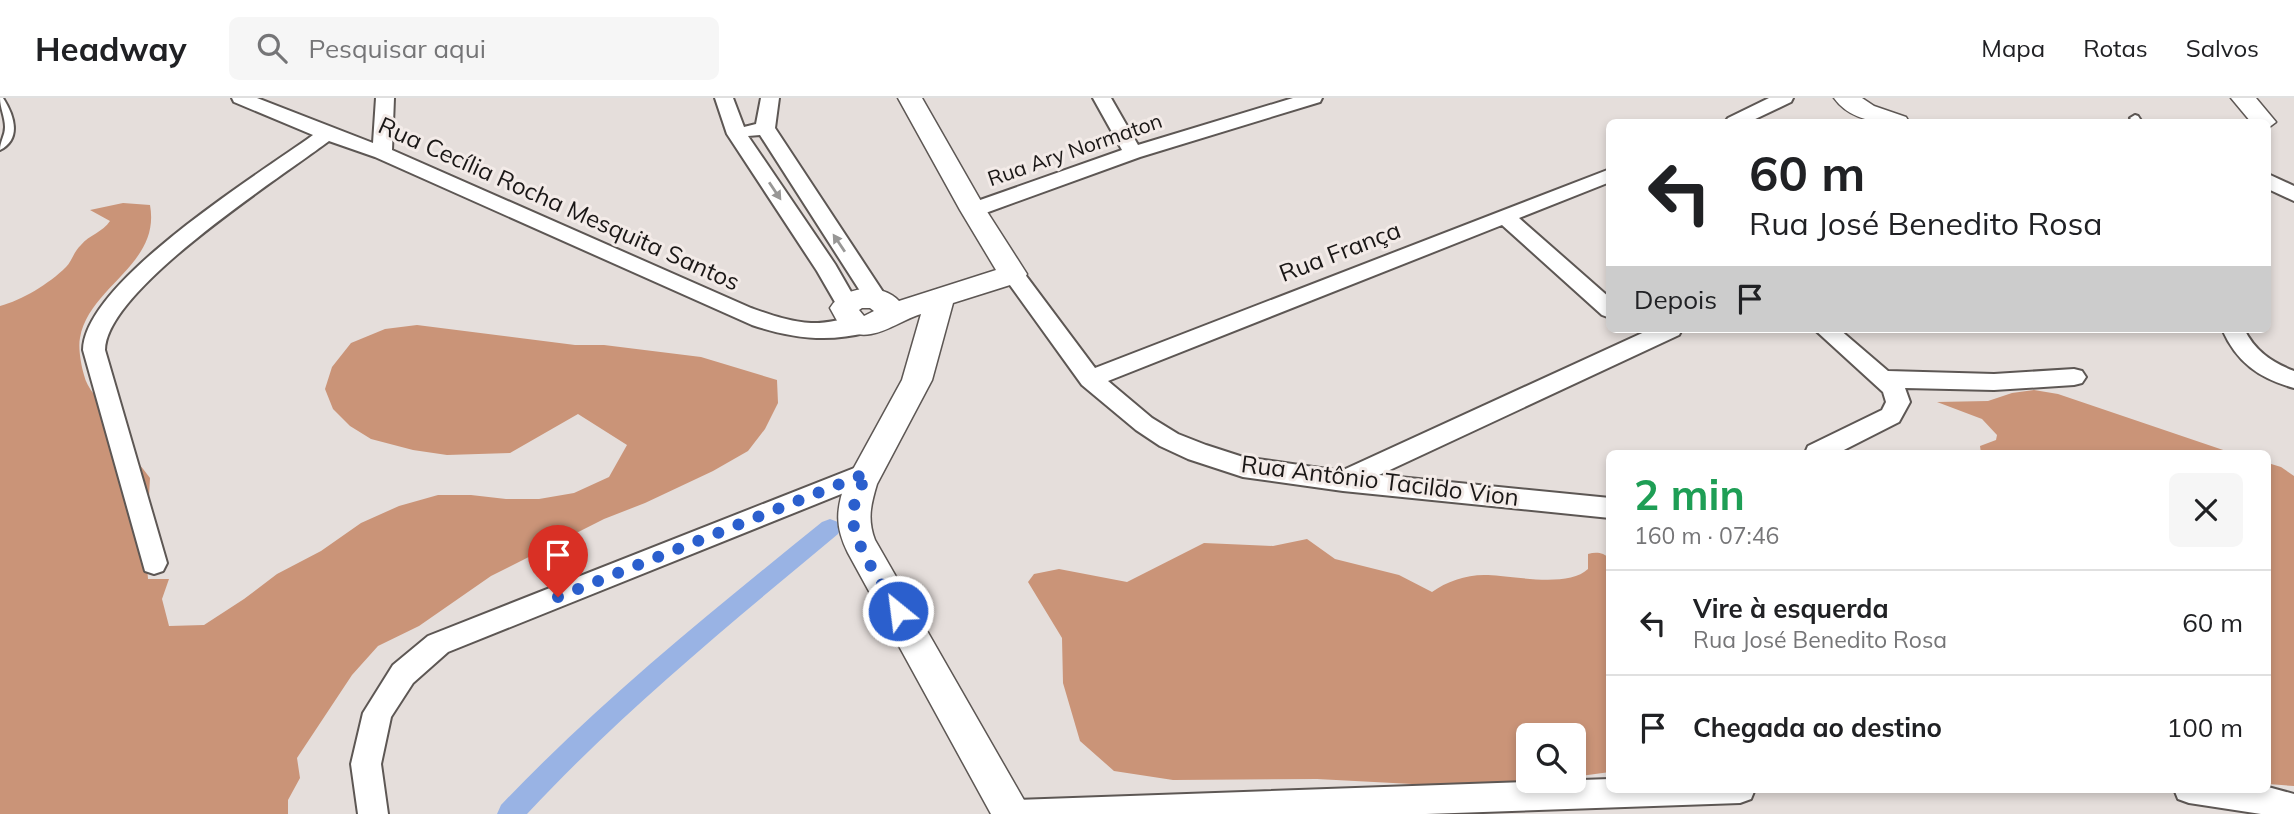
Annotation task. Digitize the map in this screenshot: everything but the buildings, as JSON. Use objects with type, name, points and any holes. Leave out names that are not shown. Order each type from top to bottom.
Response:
[{"type":"street","name":"Rua Cecília Rocha Mesquita Santos","points":[[241,98],[327,134],[382,153],[743,313],[779,326],[815,333],[870,313]]},
{"type":"street","points":[[382,153],[385,98]]},
{"type":"street","points":[[723,98],[737,134],[827,269],[902,341],[921,365]]},
{"type":"street","points":[[770,98],[765,128],[870,313]]},
{"type":"street","name":"Rua Antônio Tacildo Vion","points":[[910,98],[1008,266],[1090,379],[1144,424],[1169,440],[1243,467],[1342,481],[1606,508]]},
{"type":"street","points":[[1102,98],[1133,153]]},
{"type":"street","name":"Rua Ary Normaton","points":[[973,210],[1133,153],[1312,98]]},
{"type":"street","points":[[1741,119],[1784,98]]},
{"type":"street","points":[[1846,98],[1865,111],[1888,119]]},
{"type":"street","points":[[2243,98],[2261,119]]},
{"type":"street","points":[[737,134],[765,128]]},
{"type":"street","points":[[153,563],[94,350],[95,334],[111,308],[141,276],[176,246],[327,134]]},
{"type":"street","name":"Rua França","points":[[1090,379],[1606,177]]},
{"type":"street","points":[[2271,182],[2294,195]]},
{"type":"street","points":[[1504,216],[1606,306]]},
{"type":"street","points":[[870,313],[1008,266]]},
{"type":"street","points":[[870,313],[942,297],[1008,266]]},
{"type":"street","points":[[942,297],[927,334],[921,365],[867,473],[852,520],[860,543],[1013,814],[1624,793]]},
{"type":"street","points":[[1823,450],[1891,416],[1897,409],[1897,396],[1883,379],[1830,333]]},
{"type":"street","points":[[2235,333],[2246,355],[2258,365],[2294,380]]},
{"type":"street","points":[[1342,481],[1638,335]]},
{"type":"street","points":[[1883,379],[1994,382],[2074,377]]},
{"type":"street","points":[[373,814],[366,764],[377,713],[404,674],[438,643],[680,550],[867,473]]},
{"type":"street","points":[[2217,793],[2294,808]]},
{"type":"lane","points":[[0,100],[9,118],[10,134],[0,147]]},
{"type":"shaded area","points":[[123,203],[150,205],[151,226],[145,244],[135,260],[96,304],[86,320],[80,338],[80,356],[88,385],[107,411],[124,444],[150,478],[146,553],[148,579],[169,579],[162,599],[169,626],[204,625],[277,574],[321,551],[361,523],[399,506],[438,495],[539,499],[574,493],[609,477],[627,445],[578,414],[510,453],[447,455],[413,450],[371,439],[350,426],[333,409],[325,389],[332,367],[351,343],[385,329],[417,325],[575,345],[604,345],[701,357],[777,380],[778,403],[765,429],[748,451],[713,471],[604,519],[491,576],[419,626],[378,646],[352,675],[297,758],[300,778],[288,800],[288,814],[0,814],[0,306],[26,296],[52,279],[66,267],[84,242],[110,221],[90,210]]},
{"type":"shaded area","points":[[2034,390],[2058,394],[2223,450],[1981,450],[1980,446],[1996,440],[1997,435],[1982,419],[1937,402],[1988,401],[2012,393]]},
{"type":"shaded area","points":[[2271,464],[2294,476],[2294,786],[2271,784]]},
{"type":"shaded area","points":[[1307,539],[1335,559],[1399,575],[1432,592],[1451,582],[1473,576],[1540,580],[1568,578],[1588,569],[1588,554],[1599,553],[1606,556],[1606,773],[1586,775],[1586,723],[1516,723],[1516,785],[1488,788],[1317,779],[1173,780],[1114,771],[1080,741],[1063,683],[1062,638],[1028,582],[1034,574],[1059,569],[1127,582],[1204,543],[1273,546]]},
{"type":"waterway","points":[[510,814],[560,761],[660,668],[830,528]]},
{"type":"route","points":[[558,597],[867,473],[852,520],[860,543],[898,611]]}]
